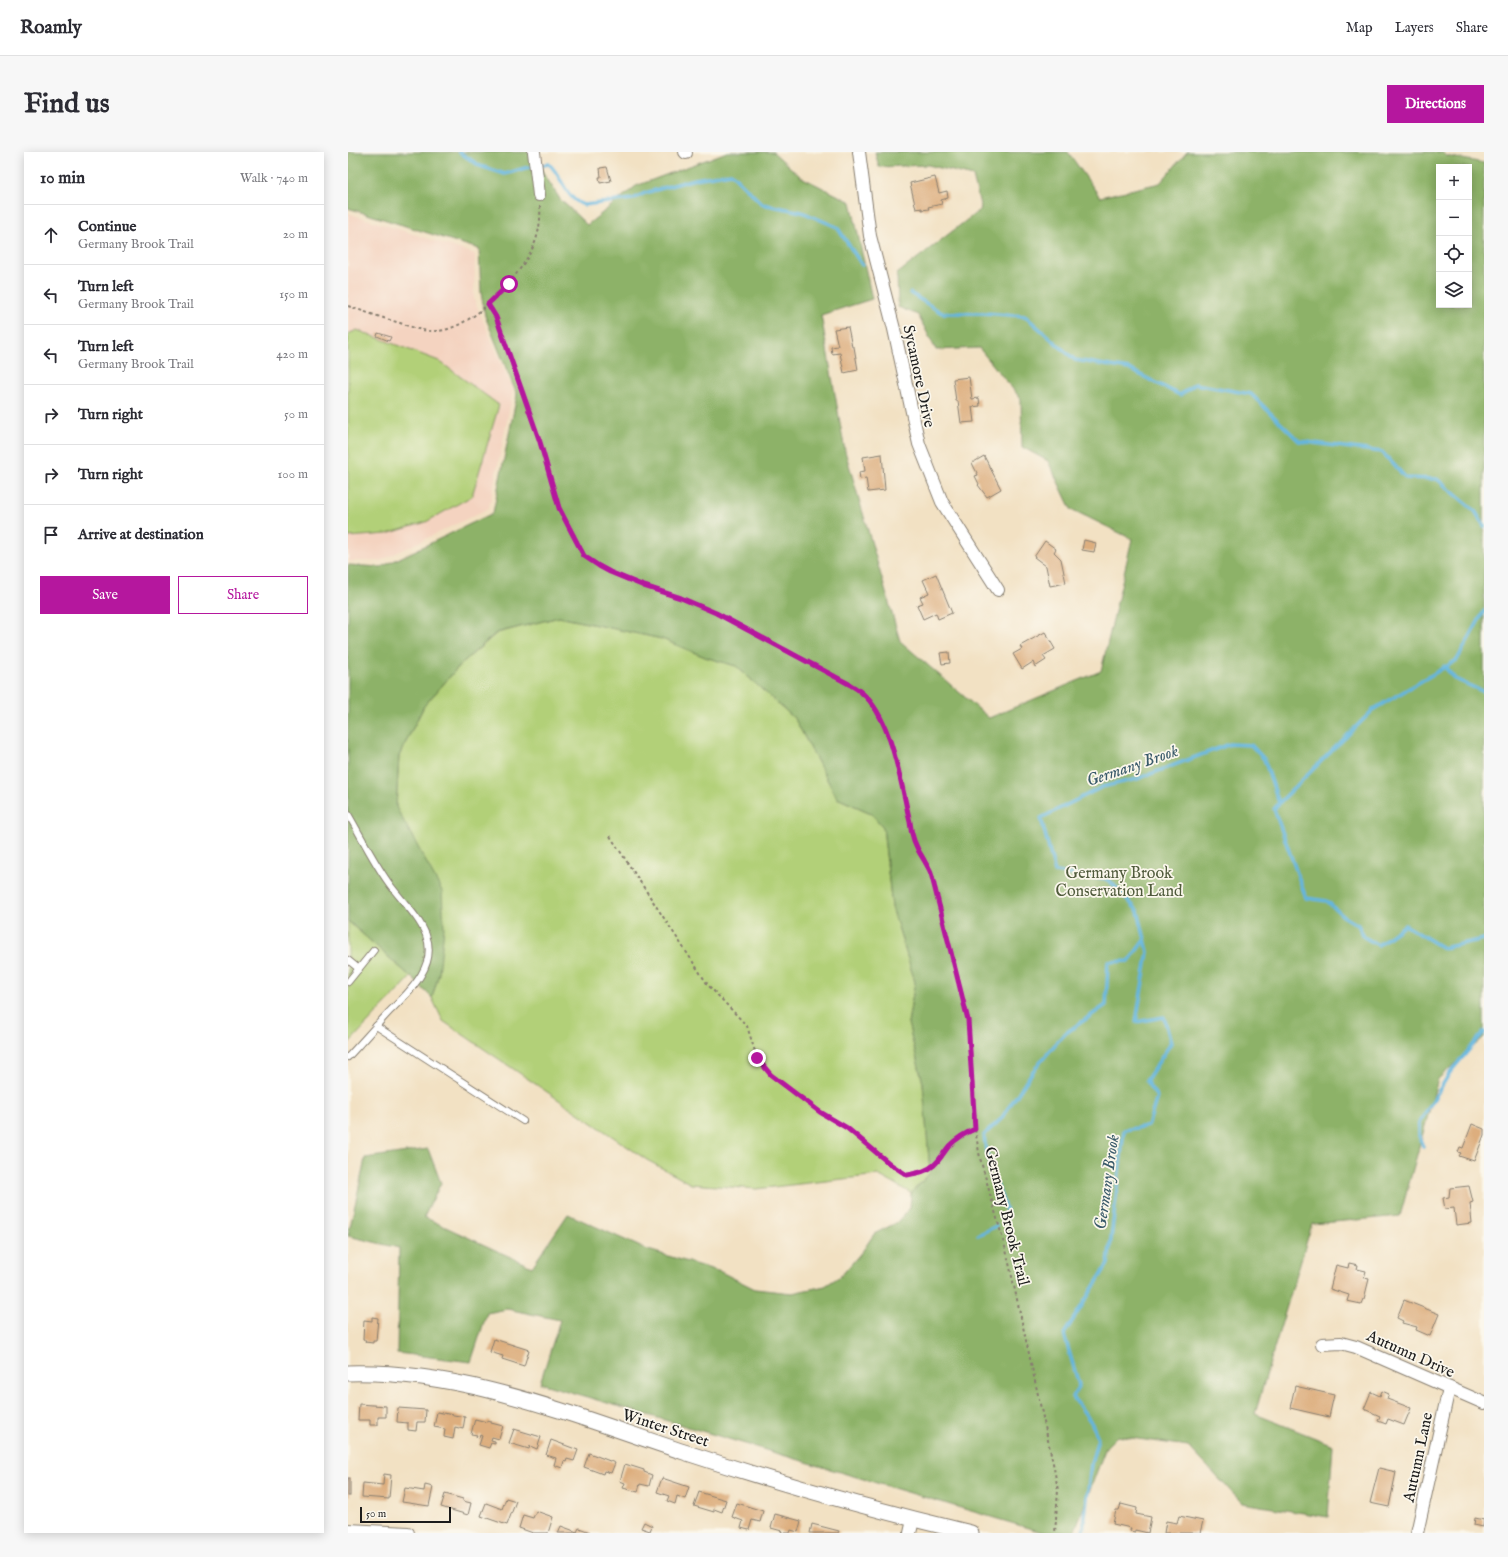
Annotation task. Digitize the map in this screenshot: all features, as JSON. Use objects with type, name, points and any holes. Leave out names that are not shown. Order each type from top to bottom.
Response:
[{"type":"street","name":"Sycamore Drive","points":[[859,152],[870,236],[894,329],[919,444],[942,502],[998,590]]},
{"type":"street","points":[[535,156],[538,190]]},
{"type":"street","name":"Autumn Drive","points":[[1322,1344],[1341,1344],[1356,1347],[1484,1403]]},
{"type":"street","name":"Winter Street","points":[[348,1373],[362,1372],[438,1379],[530,1400],[685,1453],[764,1477],[912,1526],[971,1533]]},
{"type":"street","name":"Autumn Lane","points":[[1417,1533],[1449,1388]]},
{"type":"street","points":[[348,1530],[408,1533]]},
{"type":"lane","points":[[348,814],[388,882],[418,919],[427,937],[428,957],[421,975],[348,1057]]},
{"type":"lane","points":[[348,982],[374,950]]},
{"type":"lane","points":[[348,960],[359,969]]},
{"type":"lane","points":[[376,1026],[523,1121]]},
{"type":"path","points":[[348,306],[412,327],[432,331],[450,329],[464,323],[488,304],[509,284],[534,246],[540,224],[538,190]]},
{"type":"path","name":"Germany Brook Trail","points":[[488,304],[496,317],[540,442],[559,508],[584,556],[610,572],[644,586],[681,598],[716,613],[847,683],[863,693],[874,707],[885,728],[894,751],[911,832],[915,844],[931,872],[968,1020],[975,1129],[980,1158],[1007,1254],[1052,1456],[1058,1490],[1055,1533]]},
{"type":"path","points":[[610,836],[708,985],[747,1026],[757,1058],[771,1075],[820,1112],[847,1128],[890,1164],[907,1175],[924,1171],[933,1166],[963,1134],[975,1129]]},
{"type":"shaded area","points":[[348,213],[475,254],[474,299],[513,391],[489,508],[380,561],[348,561]]},
{"type":"green space","name":"Germany Brook Conservation Land","points":[[348,152],[530,152],[560,199],[587,225],[636,186],[727,152],[773,152],[801,177],[851,202],[872,299],[821,315],[845,451],[900,641],[989,718],[1101,671],[1132,539],[1071,509],[1048,461],[1022,447],[1021,399],[979,348],[936,350],[918,315],[898,307],[897,274],[981,209],[973,176],[928,165],[879,167],[875,152],[1068,152],[1100,197],[1160,183],[1187,152],[1442,152],[1446,156],[1484,163],[1484,1037],[1438,1079],[1400,1216],[1312,1224],[1255,1414],[1333,1445],[1328,1517],[1242,1503],[1188,1446],[1117,1436],[1106,1447],[1074,1533],[1045,1533],[540,1383],[560,1320],[507,1309],[487,1313],[471,1362],[397,1353],[399,1248],[348,1236],[365,1158],[428,1149],[441,1183],[424,1217],[532,1267],[568,1214],[645,1249],[721,1272],[755,1289],[792,1293],[825,1286],[842,1275],[864,1249],[874,1234],[896,1223],[910,1208],[911,1193],[930,1173],[923,1083],[908,1023],[915,982],[892,907],[883,827],[871,813],[837,798],[795,719],[736,666],[705,657],[662,639],[559,617],[496,633],[461,664],[424,706],[399,756],[396,807],[442,891],[444,928],[439,973],[432,998],[411,977],[348,921],[348,565],[381,567],[493,513],[517,395],[485,316],[481,293],[479,249],[348,208]]},
{"type":"green space","points":[[357,330],[439,361],[499,405],[472,496],[426,522],[387,534],[348,537],[348,334]]},
{"type":"green space","points":[[559,617],[662,639],[705,657],[736,666],[795,719],[837,798],[871,813],[883,827],[892,907],[915,982],[908,1023],[923,1083],[930,1173],[911,1193],[878,1175],[756,1189],[691,1184],[647,1160],[443,1021],[432,998],[439,973],[396,807],[399,756],[424,706],[461,664],[497,633]]},
{"type":"green space","points":[[348,921],[411,977],[348,1044]]},
{"type":"building","points":[[607,167],[611,181],[600,183],[600,168]]},
{"type":"building","points":[[935,177],[939,193],[947,191],[948,198],[941,200],[942,204],[928,207],[929,209],[916,209],[910,183]]},
{"type":"building","points":[[848,327],[852,347],[854,347],[858,370],[844,373],[840,353],[832,354],[831,347],[838,346],[834,329]]},
{"type":"building","points":[[378,333],[391,337],[389,341],[377,336]]},
{"type":"building","points":[[969,377],[972,399],[979,398],[980,406],[972,407],[974,422],[961,423],[953,379]]},
{"type":"building","points":[[882,454],[885,490],[868,492],[866,478],[860,479],[859,472],[865,471],[863,457]]},
{"type":"building","points":[[984,456],[1001,489],[987,497],[978,485],[979,484],[975,476],[978,475],[972,463]]},
{"type":"building","points":[[1084,540],[1096,543],[1094,552],[1082,550]]},
{"type":"building","points":[[1045,541],[1056,549],[1054,552],[1061,559],[1066,583],[1050,586],[1046,566],[1034,557]]},
{"type":"building","points":[[936,574],[952,613],[938,619],[936,613],[923,619],[917,605],[923,603],[920,597],[929,593],[923,580]]},
{"type":"building","points":[[1045,632],[1055,649],[1043,656],[1046,660],[1035,667],[1033,662],[1022,669],[1013,654],[1022,649],[1020,646]]},
{"type":"building","points":[[949,652],[950,663],[942,664],[940,653]]},
{"type":"building","points":[[1472,1124],[1484,1129],[1484,1135],[1474,1161],[1459,1156],[1461,1153],[1458,1152],[1460,1147],[1463,1148]]},
{"type":"building","points":[[1469,1186],[1473,1202],[1470,1203],[1472,1223],[1456,1225],[1454,1208],[1445,1209],[1443,1198],[1449,1197],[1450,1188]]},
{"type":"building","points":[[1349,1263],[1358,1265],[1357,1269],[1366,1271],[1364,1278],[1369,1279],[1364,1299],[1361,1304],[1347,1301],[1349,1295],[1330,1289],[1336,1265],[1348,1268]]},
{"type":"building","points":[[1404,1300],[1439,1314],[1430,1336],[1416,1330],[1417,1327],[1402,1323],[1403,1321],[1397,1318]]},
{"type":"building","points":[[372,1317],[378,1318],[376,1341],[373,1341],[373,1343],[365,1342],[366,1340],[363,1340],[364,1320],[372,1321]]},
{"type":"building","points":[[494,1339],[529,1350],[524,1366],[502,1359],[503,1356],[490,1352]]},
{"type":"building","points":[[1295,1386],[1334,1395],[1329,1417],[1290,1408]]},
{"type":"building","points":[[1382,1391],[1389,1394],[1387,1399],[1411,1408],[1404,1425],[1388,1419],[1386,1424],[1378,1421],[1380,1416],[1364,1409],[1371,1392],[1380,1396]]},
{"type":"building","points":[[359,1404],[386,1406],[386,1417],[378,1417],[378,1425],[370,1425],[370,1420],[358,1420]]},
{"type":"building","points":[[398,1408],[426,1410],[425,1422],[417,1422],[416,1431],[408,1430],[408,1423],[397,1422]]},
{"type":"building","points":[[437,1412],[465,1417],[463,1429],[455,1427],[453,1439],[444,1437],[445,1429],[434,1427]]},
{"type":"building","points":[[475,1419],[487,1422],[487,1420],[491,1421],[491,1423],[503,1426],[499,1439],[492,1437],[491,1440],[495,1441],[495,1444],[491,1443],[489,1448],[479,1445],[482,1436],[480,1435],[479,1438],[476,1437],[477,1435],[471,1434]]},
{"type":"building","points":[[514,1429],[541,1437],[537,1449],[530,1446],[529,1449],[509,1443]]},
{"type":"building","points":[[551,1440],[578,1450],[574,1461],[567,1459],[566,1462],[564,1461],[562,1468],[554,1465],[556,1458],[546,1455]]},
{"type":"building","points":[[589,1453],[615,1463],[611,1473],[604,1471],[603,1474],[584,1467]]},
{"type":"building","points":[[625,1464],[644,1470],[644,1472],[652,1475],[649,1486],[640,1484],[638,1492],[623,1488],[625,1483],[620,1481]]},
{"type":"building","points":[[1379,1468],[1396,1472],[1389,1507],[1370,1503]]},
{"type":"building","points":[[384,1474],[391,1475],[389,1499],[362,1497],[363,1483],[383,1485]]},
{"type":"building","points":[[348,1478],[350,1478],[350,1496],[348,1496]]},
{"type":"building","points":[[662,1478],[689,1487],[685,1499],[677,1496],[675,1504],[667,1501],[669,1496],[657,1492]]},
{"type":"building","points":[[425,1485],[433,1487],[429,1506],[402,1502],[405,1488],[424,1491]]},
{"type":"building","points":[[699,1492],[726,1500],[722,1512],[714,1509],[714,1512],[694,1506]]},
{"type":"building","points":[[445,1494],[471,1503],[468,1515],[441,1507]]},
{"type":"building","points":[[506,1498],[516,1501],[507,1525],[481,1516],[486,1503],[502,1509]]},
{"type":"building","points":[[737,1503],[763,1511],[760,1522],[752,1520],[749,1530],[741,1528],[743,1521],[732,1517]]},
{"type":"building","points":[[1121,1504],[1137,1508],[1136,1514],[1151,1517],[1148,1533],[1135,1530],[1135,1532],[1130,1531],[1131,1528],[1113,1524],[1116,1510],[1119,1510]]},
{"type":"building","points":[[536,1511],[553,1517],[548,1533],[533,1533],[519,1528],[523,1515],[533,1518]]},
{"type":"building","points":[[775,1514],[801,1521],[798,1532],[791,1530],[790,1533],[781,1533],[782,1531],[771,1528]]},
{"type":"building","points":[[1179,1516],[1203,1521],[1200,1533],[1164,1533],[1166,1521],[1177,1523]]},
{"type":"building","points":[[1475,1518],[1484,1520],[1483,1527],[1474,1525]]},
{"type":"building","points":[[644,1522],[652,1526],[650,1531],[641,1528]]},
{"type":"building","points":[[812,1524],[839,1531],[838,1533],[810,1533]]},
{"type":"building","points":[[561,1526],[577,1532],[579,1528],[590,1533],[558,1533]]},
{"type":"waterway","name":"Germany Brook","points":[[459,152],[480,166],[505,174],[525,168],[549,164],[568,193],[584,205],[633,199],[645,193],[695,179],[731,173],[762,204],[802,212],[837,227],[862,265]]},
{"type":"waterway","name":"Germany Brook","points":[[910,293],[942,313],[983,313],[1025,316],[1075,360],[1129,369],[1180,395],[1195,384],[1251,394],[1299,441],[1382,452],[1406,478],[1437,479],[1475,511],[1484,526]]},
{"type":"waterway","name":"Germany Brook","points":[[1083,1533],[1091,1464],[1098,1438],[1091,1422],[1073,1397],[1079,1385],[1064,1334],[1108,1264],[1124,1130],[1148,1126],[1157,1097],[1146,1081],[1171,1043],[1164,1017],[1136,1022],[1148,952],[1138,911],[1109,880],[1055,872],[1041,818],[1102,787],[1137,779],[1230,744],[1251,745],[1264,759],[1279,803],[1374,709],[1457,660],[1484,611]]},
{"type":"waterway","points":[[1444,666],[1455,679],[1484,692]]},
{"type":"waterway","points":[[1279,803],[1274,809],[1306,898],[1327,901],[1343,916],[1358,925],[1364,937],[1378,945],[1405,925],[1443,948],[1484,939]]},
{"type":"waterway","points":[[993,1171],[986,1151],[984,1135],[1001,1119],[1033,1071],[1063,1035],[1106,1005],[1108,962],[1129,961],[1145,939]]},
{"type":"waterway","points":[[1423,1147],[1419,1136],[1419,1123],[1451,1071],[1484,1032]]},
{"type":"waterway","points":[[997,1185],[1007,1213],[1006,1220]]},
{"type":"waterway","points":[[978,1235],[996,1226]]},
{"type":"route","points":[[509,284],[488,304],[496,317],[540,442],[559,508],[584,556],[610,572],[644,586],[681,598],[716,613],[738,626],[789,651],[863,693],[874,707],[885,728],[894,751],[911,832],[915,844],[931,872],[968,1020],[975,1129],[963,1134],[949,1146],[943,1156],[933,1166],[924,1171],[907,1175],[890,1164],[847,1128],[820,1112],[771,1075],[757,1058]]}]
